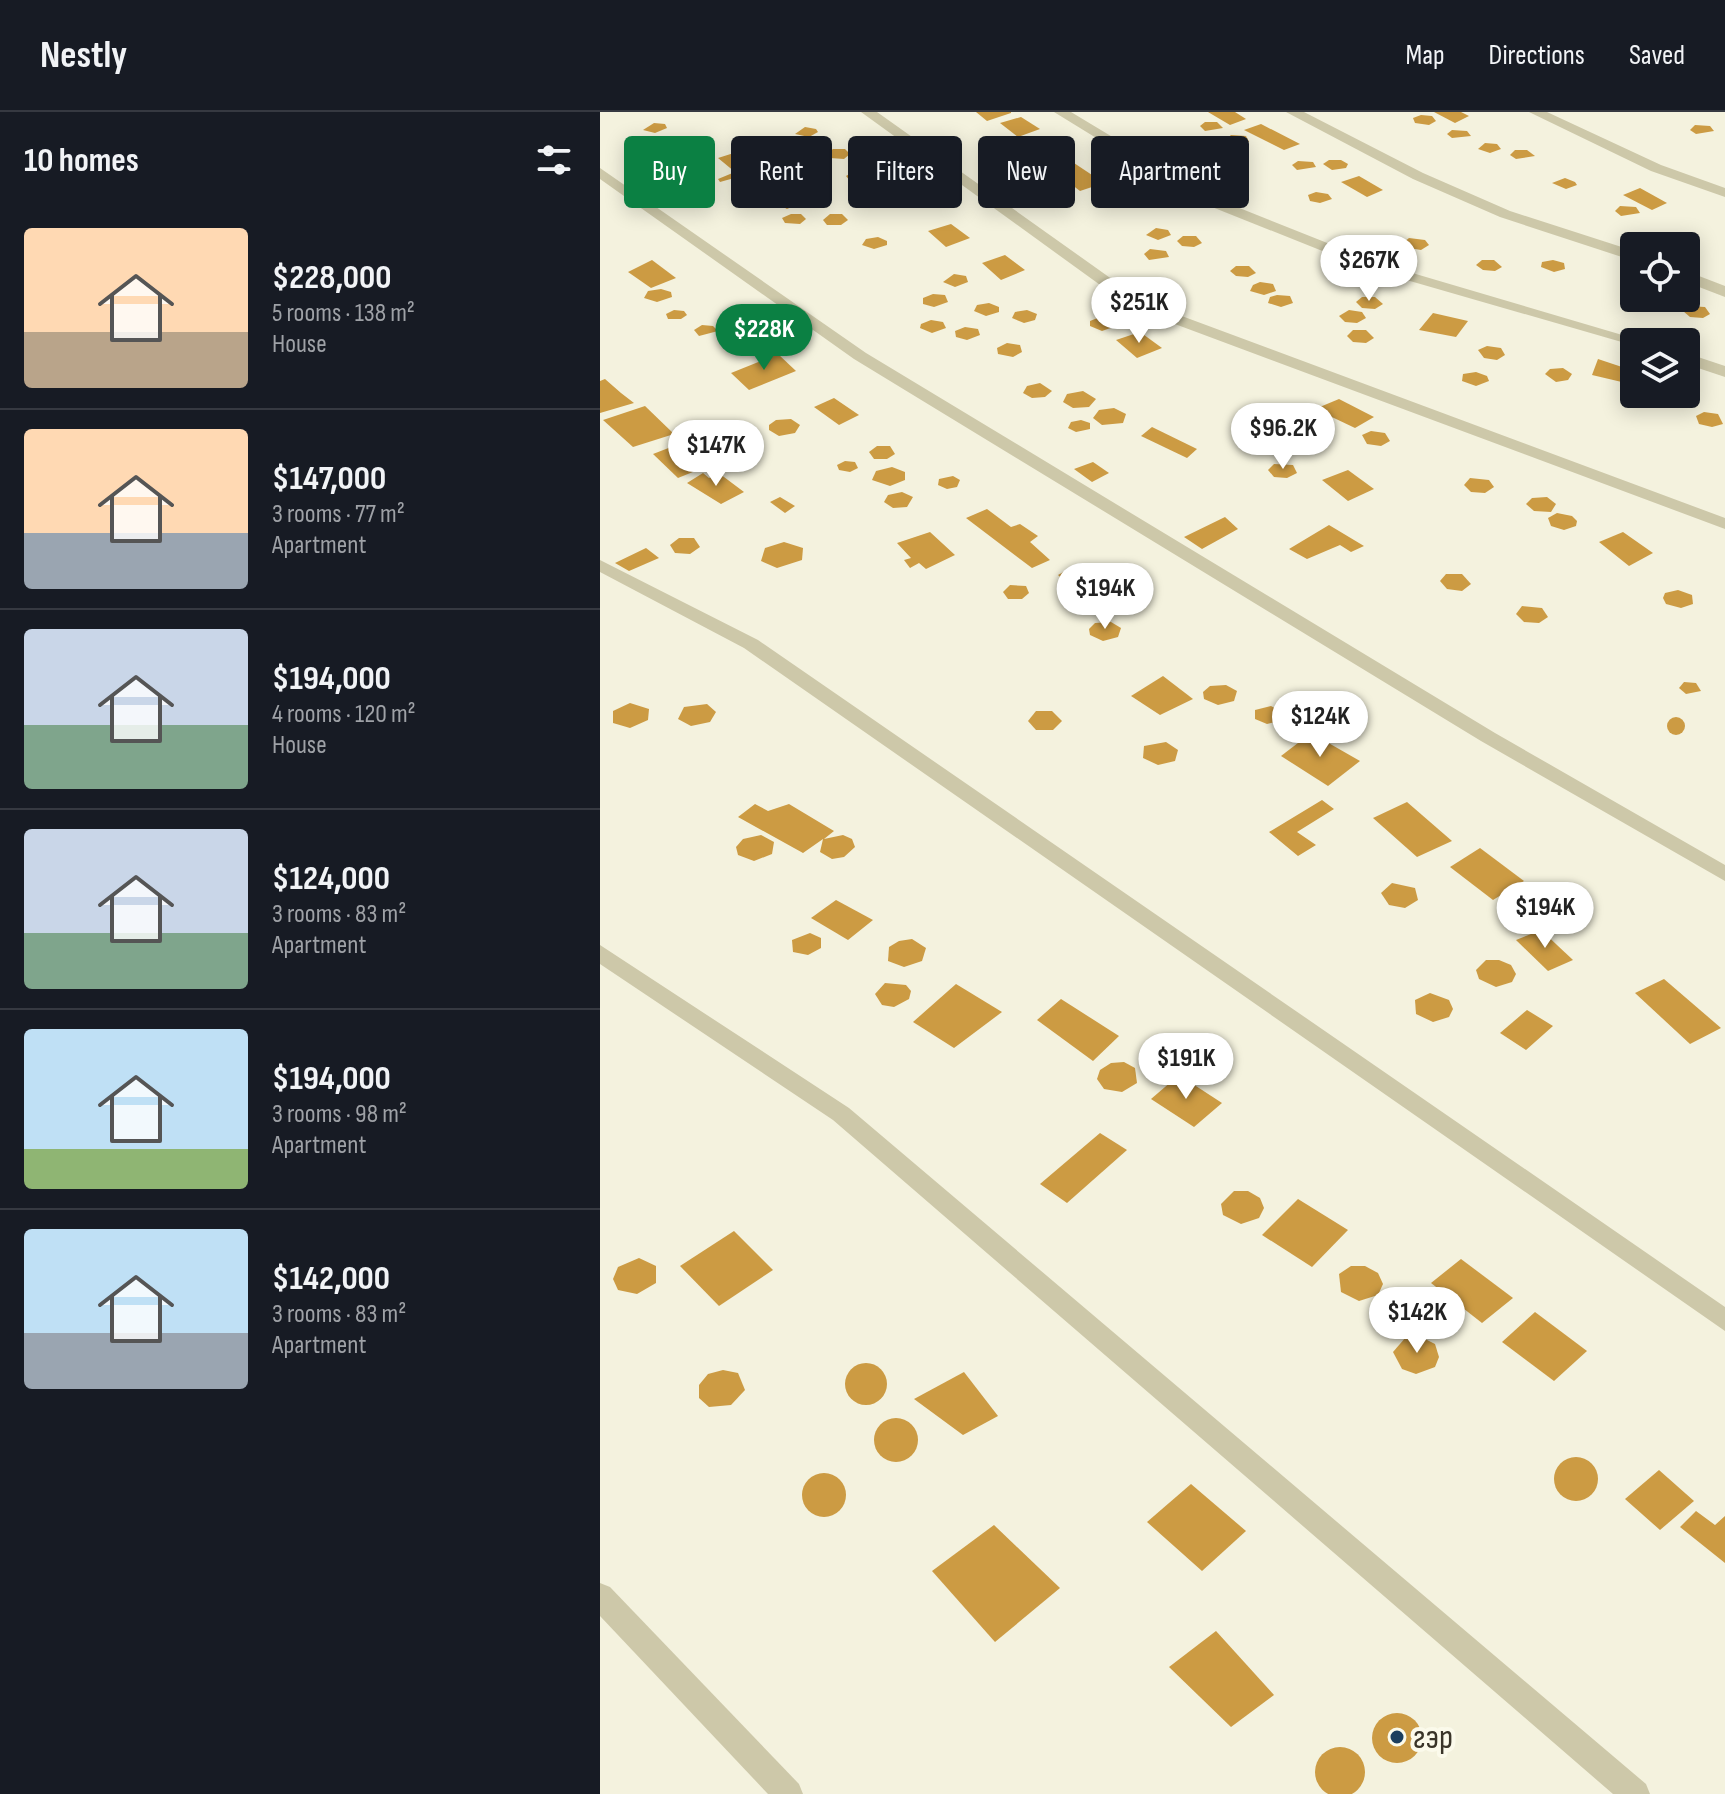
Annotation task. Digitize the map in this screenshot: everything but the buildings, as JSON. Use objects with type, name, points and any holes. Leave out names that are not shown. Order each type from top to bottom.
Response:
[{"type":"street","points":[[868,112],[1138,305],[1725,524]]},
{"type":"street","points":[[1061,112],[1207,200],[1370,265],[1620,337]]},
{"type":"street","points":[[1293,112],[1418,176],[1505,214],[1620,251]]},
{"type":"street","points":[[1536,112],[1656,168],[1725,193]]},
{"type":"street","points":[[600,172],[860,356],[1488,737],[1725,874]]},
{"type":"street","points":[[1700,282],[1725,292]]},
{"type":"street","points":[[1700,363],[1725,372]]},
{"type":"street","points":[[600,565],[751,644],[1725,1321]]},
{"type":"street","points":[[600,953],[841,1114],[1635,1794]]},
{"type":"street","points":[[600,1596],[788,1794]]},
{"type":"place","name":"гэр","points":[[1397,1737]]}]
